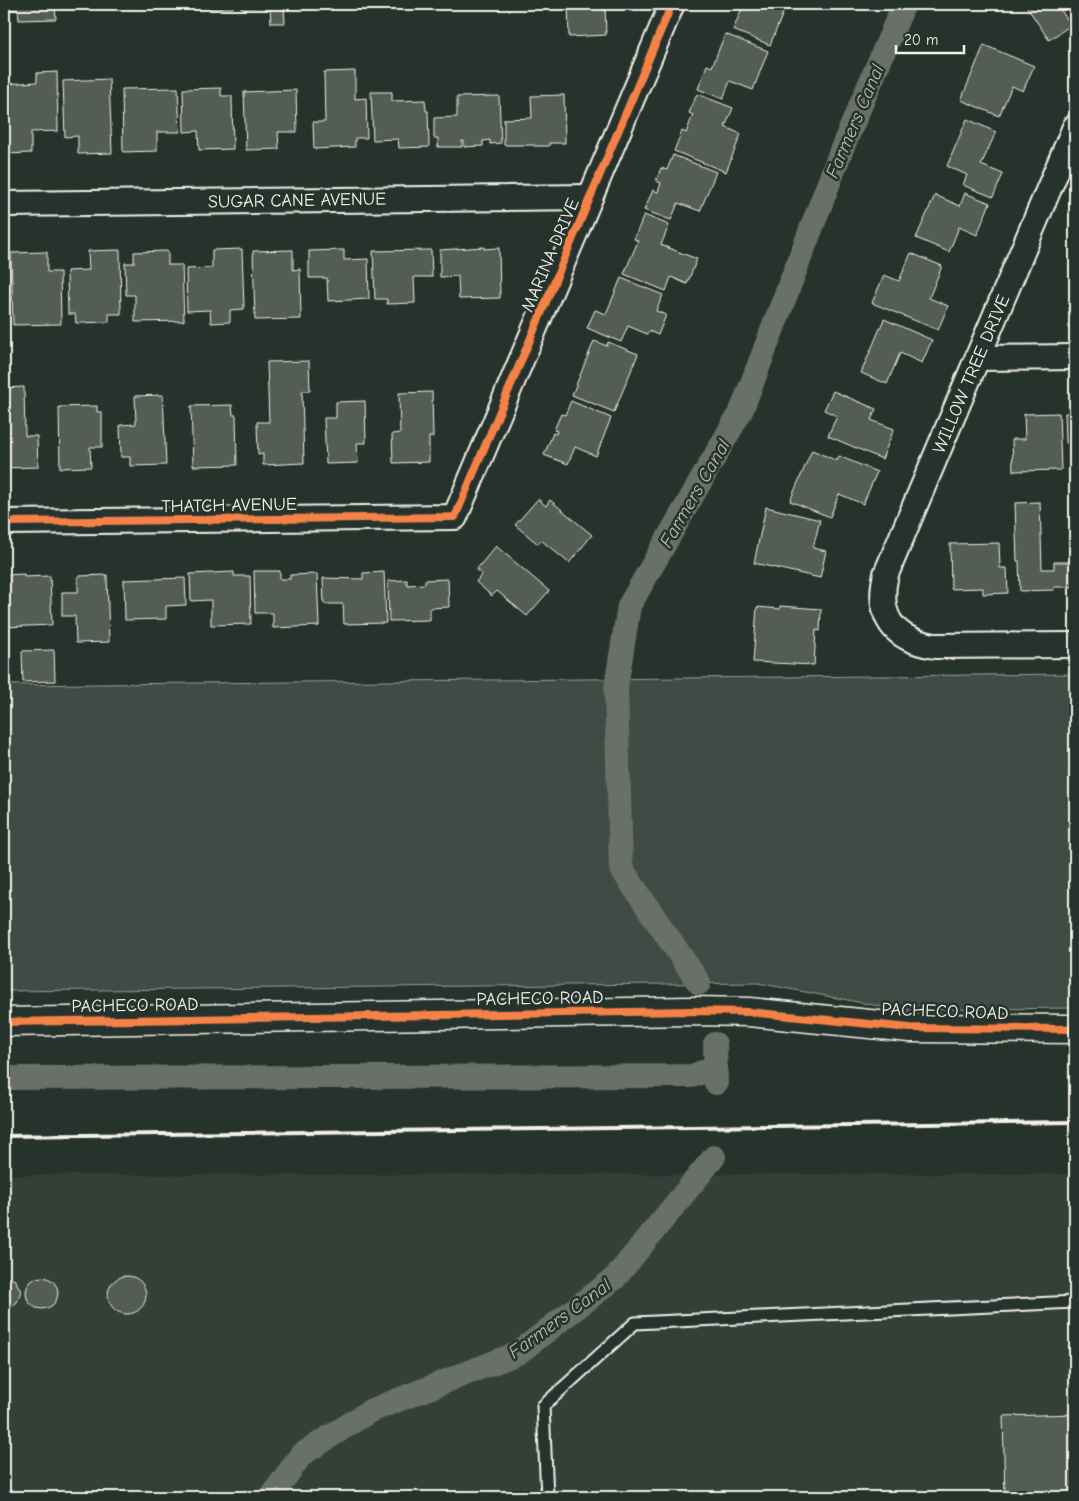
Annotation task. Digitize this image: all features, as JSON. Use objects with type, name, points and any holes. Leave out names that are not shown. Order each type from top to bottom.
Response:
[{"type":"street","name":"MARINA DRIVE","points":[[455,517],[672,4]]},
{"type":"street","name":"WILLOW TREE DRIVE","points":[[1075,127],[886,574],[882,591],[884,609],[891,623],[902,635],[918,644],[935,646],[1075,645]]},
{"type":"street","name":"SUGAR CANE AVENUE","points":[[4,204],[590,197]]},
{"type":"street","points":[[978,358],[1075,357]]},
{"type":"street","name":"THATCH AVENUE","points":[[4,522],[455,517]]},
{"type":"street","name":"PACHECO ROAD","points":[[4,1022],[692,1011],[749,1012],[910,1028],[1075,1029]]},
{"type":"lane","points":[[547,1497],[543,1406],[635,1323],[1075,1302]]},
{"type":"shaded area","points":[[1075,674],[1075,1008],[900,1010],[758,983],[4,991],[4,685]]},
{"type":"shaded area","points":[[1075,1174],[1075,1497],[4,1497],[4,1175]]},
{"type":"building","points":[[9,4],[55,4],[56,19],[19,20],[18,10],[9,10]]},
{"type":"building","points":[[62,4],[111,4],[111,8],[62,9]]},
{"type":"building","points":[[130,4],[178,4],[178,7],[130,8]]},
{"type":"building","points":[[183,4],[233,4],[233,8],[184,9]]},
{"type":"building","points":[[241,4],[299,4],[299,6],[284,7],[285,23],[271,23],[270,7],[241,8]]},
{"type":"building","points":[[568,4],[605,4],[606,35],[569,37]]},
{"type":"building","points":[[744,4],[778,4],[785,8],[770,45],[733,30]]},
{"type":"building","points":[[1025,4],[1068,4],[1060,9],[1071,25],[1049,40]]},
{"type":"building","points":[[725,34],[768,51],[753,90],[730,81],[723,99],[698,89],[707,65],[712,67]]},
{"type":"building","points":[[984,45],[1034,66],[1023,91],[1012,86],[999,116],[961,100]]},
{"type":"building","points":[[355,71],[355,99],[366,98],[367,138],[355,138],[355,147],[314,149],[313,122],[325,122],[324,72]]},
{"type":"building","points":[[57,72],[58,131],[31,132],[31,153],[4,154],[4,84],[37,82],[37,73]]},
{"type":"building","points":[[109,79],[112,153],[78,154],[78,136],[65,137],[63,81]]},
{"type":"building","points":[[178,88],[180,132],[157,132],[157,151],[123,152],[122,89]]},
{"type":"building","points":[[221,88],[221,96],[232,96],[233,149],[199,150],[198,131],[184,132],[183,89]]},
{"type":"building","points":[[296,90],[297,132],[278,132],[279,149],[246,150],[244,92]]},
{"type":"building","points":[[371,92],[392,92],[392,101],[425,100],[426,111],[428,111],[429,147],[399,148],[398,139],[373,140]]},
{"type":"building","points":[[697,94],[733,108],[725,127],[741,134],[726,172],[674,151],[682,131],[686,133],[693,115],[689,113]]},
{"type":"building","points":[[564,95],[565,143],[549,143],[549,146],[504,145],[504,119],[532,118],[531,96]]},
{"type":"building","points":[[499,96],[501,143],[490,144],[490,140],[483,141],[483,146],[464,147],[464,141],[462,141],[462,147],[438,147],[438,138],[434,138],[434,118],[457,117],[457,97]]},
{"type":"building","points":[[967,119],[996,132],[981,165],[1003,174],[993,197],[963,185],[967,175],[947,166]]},
{"type":"building","points":[[673,155],[716,172],[700,211],[678,203],[671,220],[644,210],[653,190],[658,192],[661,183],[656,181],[661,168],[667,170]]},
{"type":"building","points":[[965,193],[990,203],[977,235],[959,227],[949,252],[916,238],[935,195],[960,206]]},
{"type":"building","points":[[644,215],[669,225],[661,245],[697,259],[687,284],[671,277],[666,291],[624,274],[638,241],[634,239]]},
{"type":"building","points":[[484,247],[484,249],[499,248],[500,298],[459,299],[458,276],[440,277],[440,250]]},
{"type":"building","points":[[242,249],[244,309],[230,310],[230,322],[211,323],[210,310],[187,311],[186,269],[212,268],[212,250]]},
{"type":"building","points":[[120,250],[121,314],[109,314],[109,322],[76,323],[75,314],[68,314],[67,271],[89,270],[88,251]]},
{"type":"building","points":[[293,250],[293,270],[300,269],[301,319],[255,320],[253,251]]},
{"type":"building","points":[[344,250],[344,260],[368,259],[369,299],[328,301],[327,278],[309,278],[309,251]]},
{"type":"building","points":[[431,250],[432,277],[414,277],[415,303],[387,304],[387,299],[375,299],[373,251]]},
{"type":"building","points":[[168,251],[168,265],[182,265],[184,321],[135,322],[135,295],[126,295],[125,263],[134,263],[134,252]]},
{"type":"building","points":[[47,252],[47,272],[60,272],[61,324],[13,325],[11,253]]},
{"type":"building","points":[[911,253],[942,266],[929,298],[948,306],[938,330],[872,303],[884,275],[899,281]]},
{"type":"building","points":[[621,278],[663,295],[656,311],[666,315],[658,335],[649,331],[647,334],[628,326],[621,342],[587,328],[595,310],[606,314]]},
{"type":"building","points":[[884,319],[932,340],[922,363],[900,353],[887,384],[861,373]]},
{"type":"building","points":[[594,341],[607,346],[608,342],[638,354],[614,412],[572,395]]},
{"type":"building","points":[[309,361],[310,391],[302,391],[304,463],[263,465],[263,454],[258,455],[257,422],[269,422],[267,362]]},
{"type":"building","points":[[24,387],[25,436],[37,436],[38,467],[4,468],[4,388]]},
{"type":"building","points":[[833,391],[876,409],[871,420],[894,429],[882,459],[828,436],[837,416],[824,410]]},
{"type":"building","points":[[432,392],[433,437],[429,437],[429,462],[393,463],[392,434],[400,433],[399,393]]},
{"type":"building","points":[[163,395],[166,465],[130,466],[130,457],[121,457],[120,425],[136,424],[135,396]]},
{"type":"building","points":[[365,401],[366,443],[357,443],[358,463],[326,464],[324,418],[336,418],[336,402]]},
{"type":"building","points":[[571,401],[611,418],[596,456],[575,447],[568,464],[544,455],[553,433],[556,434],[557,431],[554,430],[561,414],[565,415]]},
{"type":"building","points":[[232,405],[233,415],[236,415],[237,465],[193,466],[191,406]]},
{"type":"building","points":[[97,406],[97,412],[102,412],[102,447],[90,447],[91,467],[60,468],[59,407]]},
{"type":"building","points":[[1059,413],[1061,470],[1013,471],[1012,439],[1025,439],[1024,414]]},
{"type":"building","points":[[1065,413],[1075,413],[1075,470],[1073,470],[1072,443],[1066,443]]},
{"type":"building","points":[[812,450],[837,461],[839,456],[877,472],[863,504],[839,494],[830,517],[790,501]]},
{"type":"building","points":[[538,499],[546,506],[550,500],[592,535],[569,563],[541,540],[538,544],[515,525]]},
{"type":"building","points":[[1040,502],[1042,569],[1054,569],[1054,562],[1072,562],[1073,587],[1054,587],[1054,590],[1020,591],[1015,503]]},
{"type":"building","points":[[766,507],[820,520],[813,548],[826,551],[820,578],[754,563]]},
{"type":"building","points":[[999,543],[1000,568],[1007,568],[1008,593],[983,594],[983,588],[951,589],[950,544]]},
{"type":"building","points":[[496,546],[549,591],[527,616],[497,591],[492,596],[476,582],[482,574],[476,570]]},
{"type":"building","points":[[254,571],[280,571],[280,579],[290,579],[290,575],[317,574],[319,626],[273,628],[273,613],[255,613]]},
{"type":"building","points":[[234,572],[234,576],[250,576],[251,624],[211,625],[211,600],[191,601],[190,574]]},
{"type":"building","points":[[384,572],[386,623],[344,624],[343,604],[324,604],[323,578],[363,579],[363,573]]},
{"type":"building","points":[[24,574],[24,577],[50,576],[52,625],[4,627],[4,575]]},
{"type":"building","points":[[107,575],[109,642],[76,643],[75,616],[62,616],[62,592],[78,592],[78,576]]},
{"type":"building","points":[[185,578],[186,605],[166,606],[166,619],[125,620],[124,580]]},
{"type":"building","points":[[448,579],[449,607],[430,608],[430,620],[389,621],[388,581],[407,580],[407,585],[425,584],[425,580]]},
{"type":"building","points":[[780,606],[821,609],[820,631],[816,630],[814,665],[753,662],[757,607],[780,609]]},
{"type":"building","points":[[54,650],[55,681],[23,682],[22,651]]},
{"type":"building","points":[[4,1276],[15,1280],[21,1291],[17,1302],[13,1306],[5,1308],[4,1308]]},
{"type":"building","points":[[127,1276],[140,1282],[146,1295],[140,1308],[127,1314],[114,1308],[108,1295],[114,1282]]},
{"type":"building","points":[[42,1277],[48,1278],[53,1282],[57,1287],[57,1299],[53,1304],[48,1308],[42,1309],[36,1308],[31,1304],[27,1299],[26,1293],[27,1287],[31,1282],[36,1278]]},
{"type":"building","points":[[1075,1414],[1075,1497],[1005,1497],[1003,1416]]},
{"type":"waterway","name":"Farmers Canal","points":[[699,983],[621,868],[616,687],[629,606],[742,409],[841,151],[904,4]]},
{"type":"waterway","name":"Farmers Canal","points":[[715,1044],[716,1083]]},
{"type":"waterway","points":[[4,1078],[692,1076],[716,1067]]},
{"type":"waterway","name":"Farmers Canal","points":[[271,1497],[301,1455],[370,1411],[518,1353],[615,1278],[714,1157]]},
{"type":"railway","points":[[4,1136],[1075,1122]]},
{"type":"cycle path","points":[[4,522],[455,517],[672,4]]},
{"type":"cycle path","points":[[4,1022],[692,1011],[749,1012],[910,1028],[1075,1029]]}]
